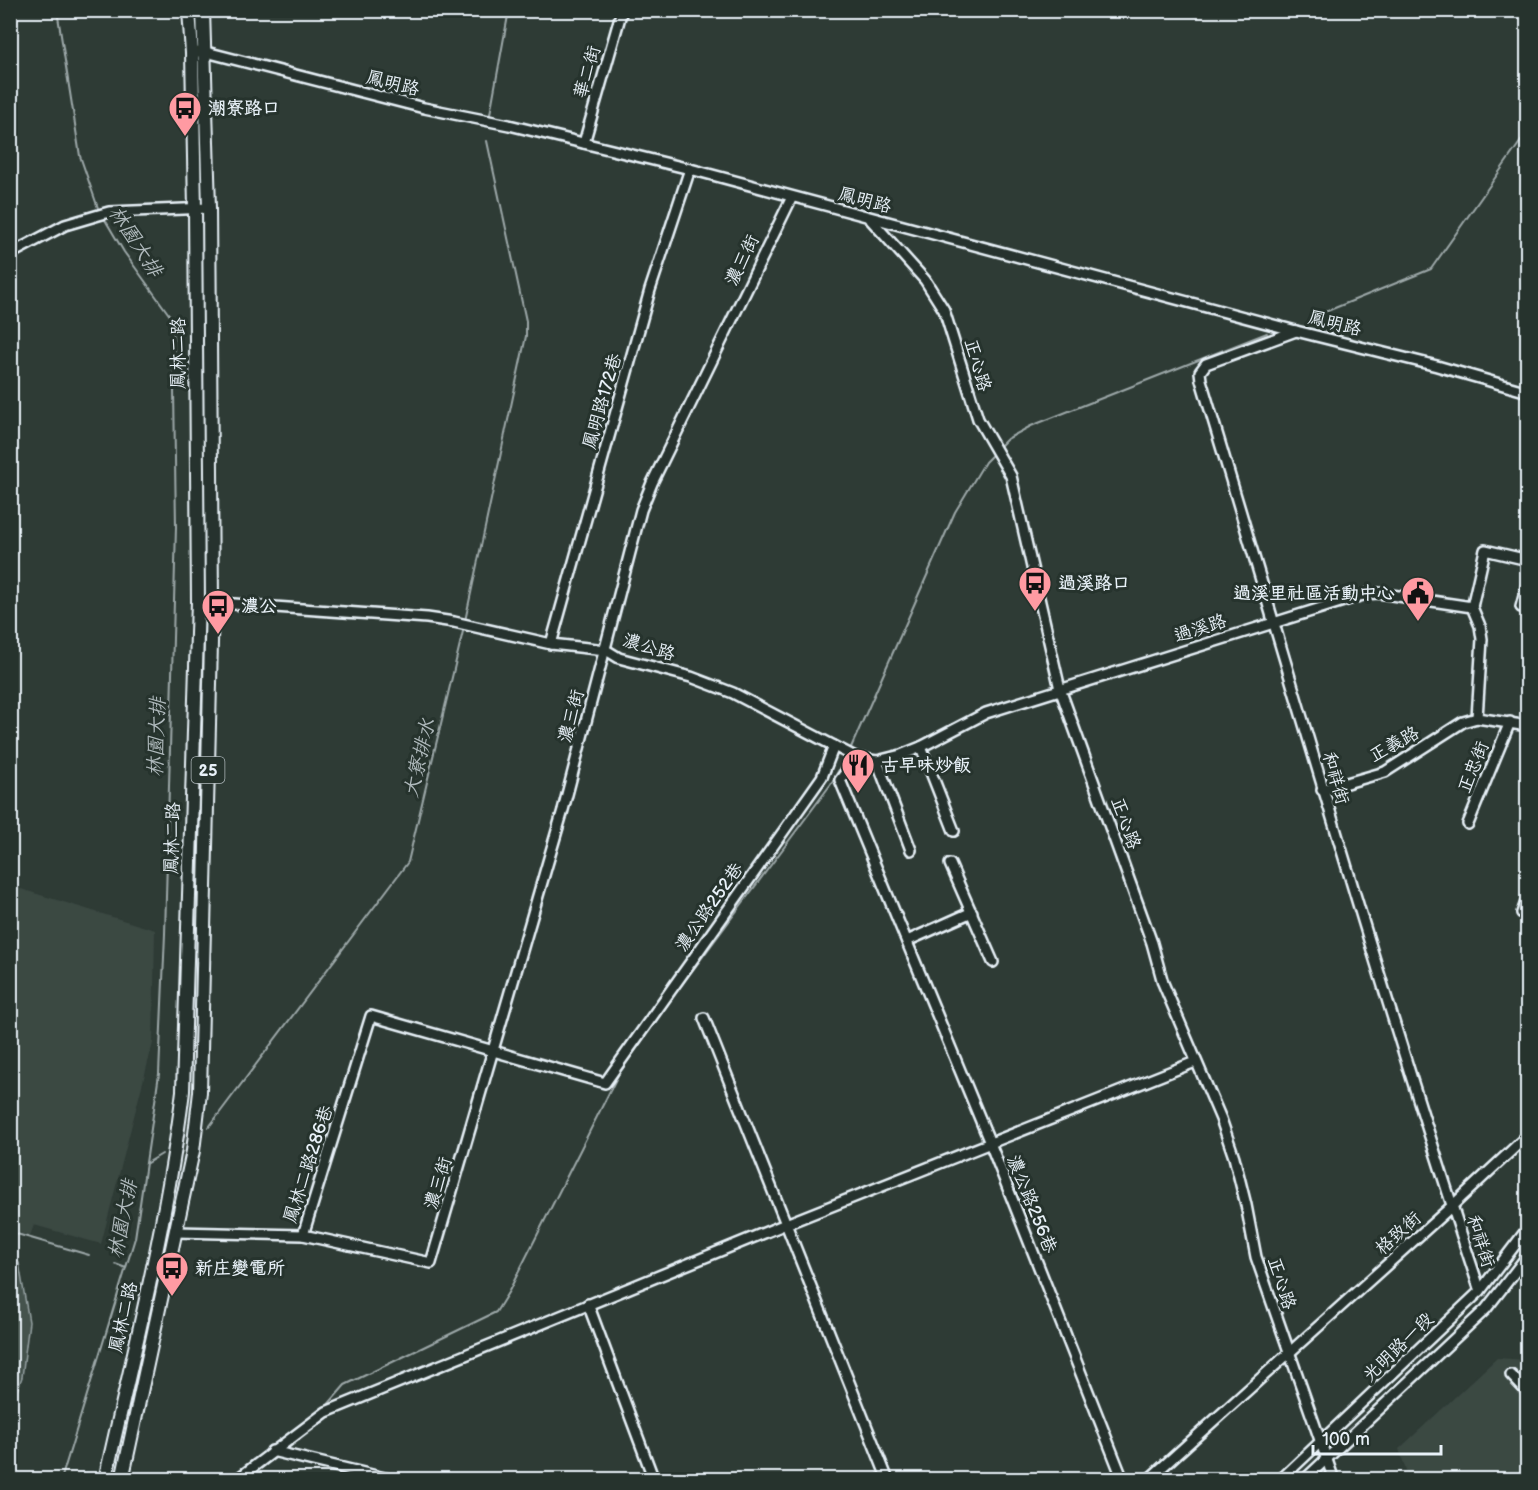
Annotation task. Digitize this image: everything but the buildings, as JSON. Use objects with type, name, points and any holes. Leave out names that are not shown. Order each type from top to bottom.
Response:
[{"type":"main road","name":"鳳林二路","points":[[105,1479],[161,1231],[176,1151],[183,1091],[198,602],[195,208],[189,10]]},
{"type":"main road","name":"鳳林二路","points":[[122,1479],[193,1151],[201,1092],[212,602],[209,208],[204,10]]},
{"type":"street","name":"華二街","points":[[584,143],[622,10]]},
{"type":"street","name":"鳳明路","points":[[192,53],[206,52],[424,108],[509,125],[690,169],[1296,331],[1437,366],[1527,392]]},
{"type":"street","name":"鳳明路172巷","points":[[550,644],[650,290],[690,169]]},
{"type":"street","name":"濃三街","points":[[303,1235],[431,1263],[563,810],[641,510],[651,483],[792,197]]},
{"type":"street","points":[[10,254],[48,232],[109,212],[209,208]]},
{"type":"street","name":"正心路","points":[[869,218],[925,280],[944,310],[966,387],[978,419],[1011,476],[1019,502],[1060,689],[1152,943],[1163,982],[1221,1119],[1234,1157],[1256,1257],[1334,1479]]},
{"type":"street","name":"和祥街","points":[[1296,331],[1206,364],[1200,372],[1201,380],[1322,790],[1480,1291]]},
{"type":"street","points":[[1527,560],[1485,550],[1472,607],[1480,626],[1482,639],[1477,718],[1527,726]]},
{"type":"street","points":[[1521,607],[1527,581]]},
{"type":"street","name":"過溪路","points":[[1060,689],[1366,594],[1378,593],[1472,607]]},
{"type":"street","name":"濃公路","points":[[198,602],[427,618],[550,644],[606,650],[619,658],[637,661],[715,685],[851,755],[878,761],[921,747],[986,713],[1060,689]]},
{"type":"street","name":"正義路","points":[[1322,790],[1385,772],[1463,722],[1477,718]]},
{"type":"street","name":"正忠街","points":[[1468,824],[1510,722]]},
{"type":"street","name":"濃公路252巷","points":[[494,1052],[605,1083],[822,777],[834,746]]},
{"type":"street","points":[[921,747],[954,831]]},
{"type":"street","name":"濃公路256巷","points":[[851,755],[840,780],[990,1143],[1123,1479]]},
{"type":"street","points":[[878,761],[911,850]]},
{"type":"street","points":[[951,864],[993,962]]},
{"type":"street","points":[[1522,913],[1527,896]]},
{"type":"street","points":[[907,942],[972,912]]},
{"type":"street","name":"鳳林二路286巷","points":[[176,1232],[303,1235],[371,1016],[494,1052]]},
{"type":"street","points":[[704,1018],[888,1479]]},
{"type":"street","points":[[236,1479],[326,1412],[786,1224],[1195,1062]]},
{"type":"street","name":"格致街","points":[[1148,1479],[1452,1206],[1527,1135]]},
{"type":"street","name":"光明路一段","points":[[1280,1479],[1480,1291],[1527,1228]]},
{"type":"street","name":"光明路一段","points":[[1304,1479],[1486,1309],[1527,1255]]},
{"type":"street","points":[[588,1304],[654,1479]]},
{"type":"street","points":[[1511,1375],[1527,1393]]},
{"type":"street","points":[[272,1451],[393,1479]]},
{"type":"shaded area","points":[[11,886],[155,930],[153,1043],[101,1244],[34,1225],[30,1236],[11,1231]]},
{"type":"shaded area","points":[[11,1261],[19,1263],[29,1322],[22,1377],[11,1408]]},
{"type":"shaded area","points":[[1497,1358],[1527,1360],[1527,1479],[1409,1479],[1399,1449]]},
{"type":"waterway","name":"林園大排","points":[[57,10],[80,156],[99,211]]},
{"type":"waterway","points":[[490,114],[509,10]]},
{"type":"waterway","points":[[1310,318],[1431,269],[1528,131]]},
{"type":"waterway","name":"大寮排水","points":[[465,621],[526,336],[526,321],[487,141]]},
{"type":"waterway","name":"林園大排","points":[[61,1480],[135,1238],[159,1074],[165,934],[176,527],[173,320],[124,252],[104,218]]},
{"type":"waterway","points":[[998,448],[1007,439],[1031,426],[1267,333]]},
{"type":"waterway","points":[[849,752],[955,512],[985,462],[994,453]]},
{"type":"waterway","name":"大寮排水","points":[[209,1127],[408,862],[464,627]]},
{"type":"waterway","points":[[326,1407],[345,1385],[496,1312],[509,1291],[618,1075],[675,994],[831,784],[846,757]]},
{"type":"waterway","points":[[147,1163],[162,1154]]},
{"type":"waterway","points":[[10,1232],[89,1255]]},
{"type":"waterway","points":[[115,1264],[126,1268]]},
{"type":"place","name":"潮寮路口","points":[[185,137]]},
{"type":"place","name":"過溪路口","points":[[1035,612]]},
{"type":"place","name":"過溪里社區活動中心","points":[[1418,622]]},
{"type":"place","name":"濃公","points":[[218,635]]},
{"type":"place","name":"古早味炒飯","points":[[858,794]]},
{"type":"place","name":"新庄變電所","points":[[172,1297]]}]
